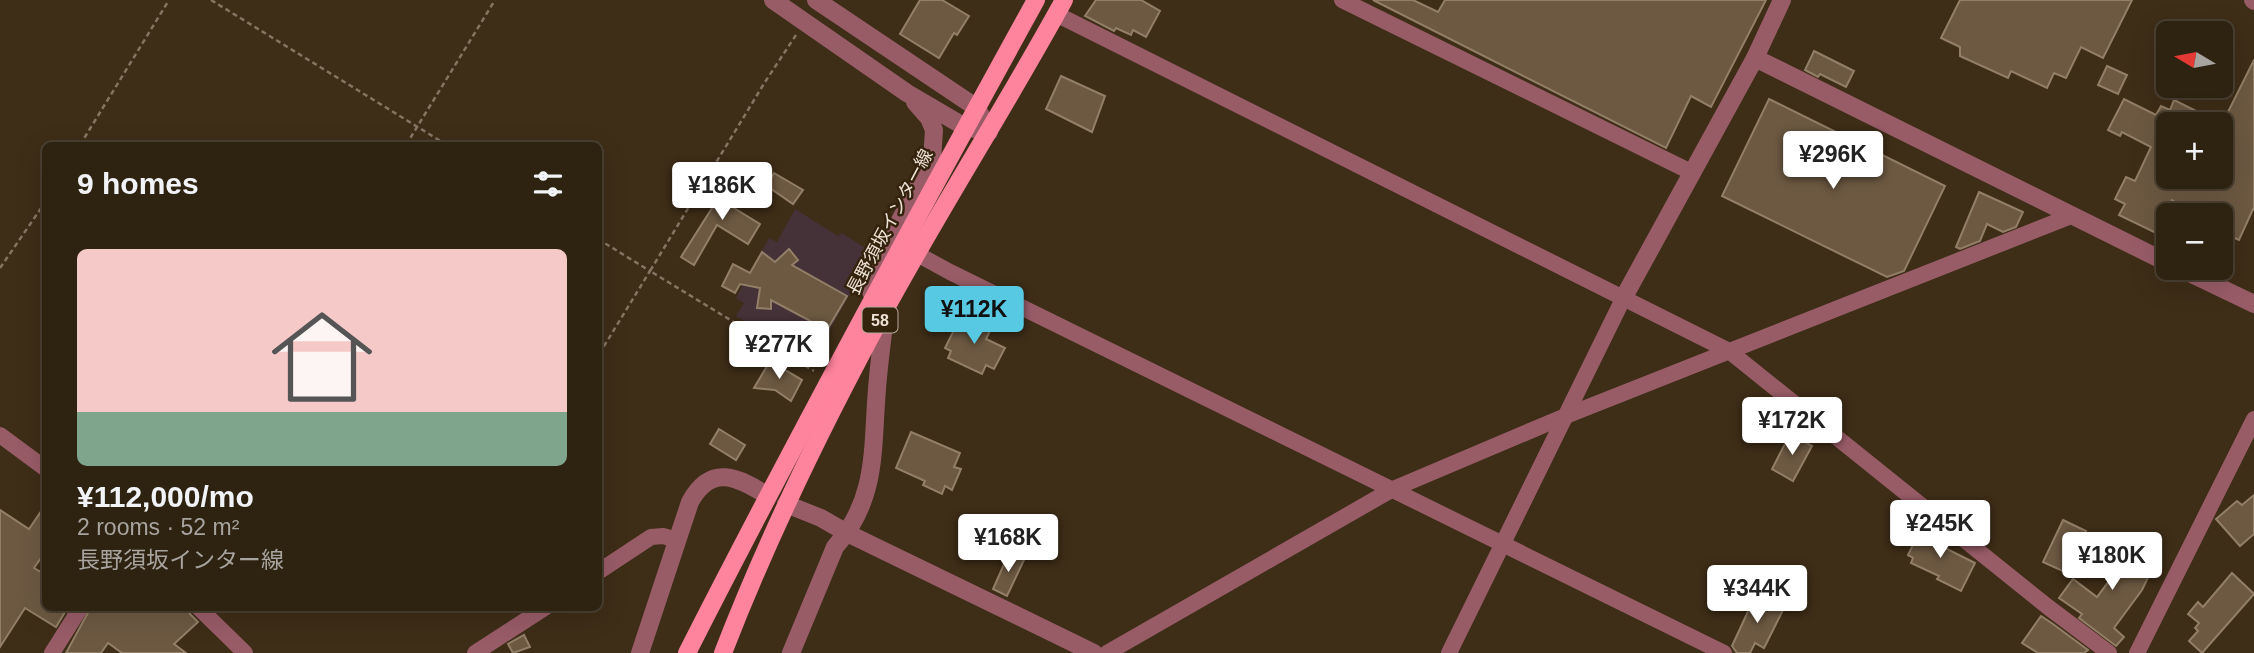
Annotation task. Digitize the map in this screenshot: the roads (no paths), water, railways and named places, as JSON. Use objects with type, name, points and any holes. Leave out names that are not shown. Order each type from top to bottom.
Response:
[{"type":"main road","name":"長野須坂インター線","points":[[687,653],[864,315],[1036,0]]},
{"type":"main road","name":"58","points":[[723,653],[786,504],[886,308],[1060,7]]},
{"type":"street","points":[[773,0],[907,93],[965,127],[989,132]]},
{"type":"street","points":[[816,0],[977,108],[989,132]]},
{"type":"street","points":[[1342,0],[1693,173]]},
{"type":"street","points":[[1449,653],[1624,297],[1755,58],[1782,0]]},
{"type":"street","points":[[1060,7],[1729,351],[2109,653]]},
{"type":"street","points":[[1755,58],[2156,256]]},
{"type":"street","points":[[864,315],[886,247],[932,160],[935,149],[934,130],[929,118],[907,93]]},
{"type":"street","points":[[1107,653],[1393,489],[1563,417],[2071,216]]},
{"type":"street","points":[[917,254],[1724,653]]},
{"type":"street","points":[[2204,280],[2254,304]]},
{"type":"street","points":[[790,653],[835,547],[847,533],[866,493],[874,457],[878,366],[886,308]]},
{"type":"street","points":[[2137,653],[2253,425]]},
{"type":"street","points":[[0,435],[42,466]]},
{"type":"street","points":[[639,653],[690,502],[703,483],[723,477],[734,479],[749,484],[768,496]]},
{"type":"street","points":[[786,504],[821,518],[1094,653]]},
{"type":"street","points":[[602,569],[652,537],[663,536],[677,540]]},
{"type":"street","points":[[51,653],[78,611]]},
{"type":"street","points":[[202,611],[245,653]]},
{"type":"street","points":[[475,653],[540,611]]}]
